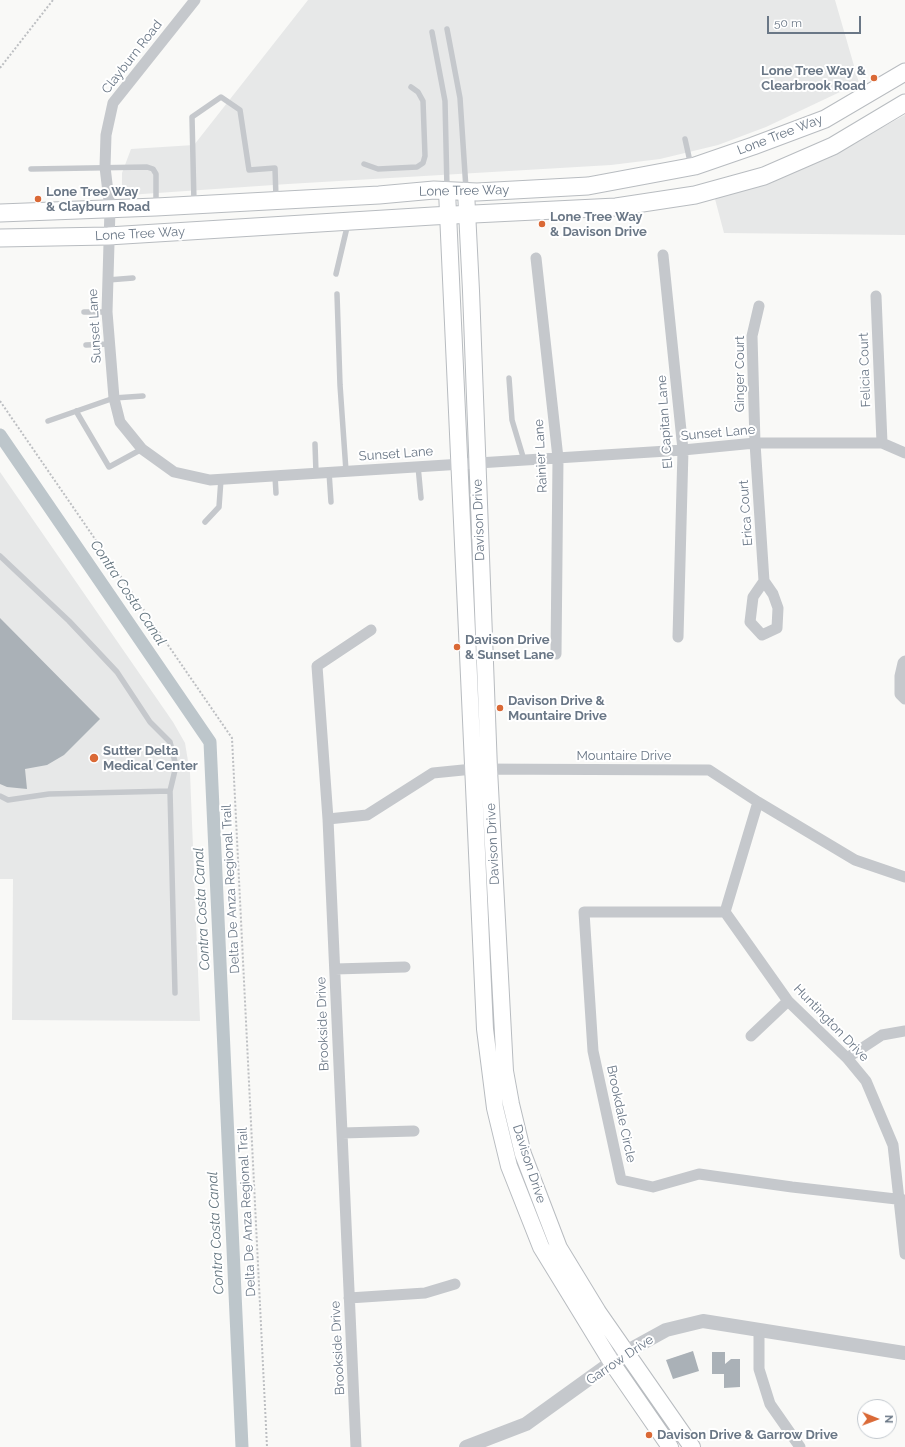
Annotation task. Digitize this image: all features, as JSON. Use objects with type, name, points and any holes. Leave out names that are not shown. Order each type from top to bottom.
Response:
[{"type":"main road","name":"Lone Tree Way","points":[[0,213],[110,210],[379,195],[434,190],[466,191],[588,186],[691,167],[753,146],[825,119],[905,72]]},
{"type":"main road","name":"Lone Tree Way","points":[[0,238],[108,236],[448,216],[616,208],[695,195],[764,176],[833,146],[905,103]]},
{"type":"main road","name":"Davison Drive","points":[[447,191],[485,1029],[495,1108],[508,1166],[541,1247],[612,1363],[670,1447]]},
{"type":"main road","name":"Davison Drive","points":[[466,191],[489,769],[505,1071],[523,1154],[559,1248],[598,1312],[692,1447]]},
{"type":"main road","points":[[229,230],[233,222],[242,218],[264,217],[270,213],[276,200]]},
{"type":"street","name":"Clayburn Road","points":[[110,210],[105,167],[106,135],[113,104],[195,0]]},
{"type":"street","name":"Sunset Lane","points":[[110,210],[108,236],[107,312],[114,398],[120,422],[142,449],[174,472],[210,480],[683,450],[755,443],[882,443],[905,453]]},
{"type":"street","name":"El Capitan Lane","points":[[663,255],[683,450],[678,636]]},
{"type":"street","name":"Rainier Lane","points":[[536,258],[558,458],[556,654]]},
{"type":"street","name":"Felicia Court","points":[[876,296],[882,443]]},
{"type":"street","name":"Ginger Court","points":[[755,443],[752,336],[759,306]]},
{"type":"street","name":"Erica Court","points":[[755,443],[764,581]]},
{"type":"street","name":"Brookside Drive","points":[[356,1447],[328,819],[317,666],[371,630]]},
{"type":"street","points":[[905,662],[900,676],[900,694],[905,699]]},
{"type":"street","name":"Mountaire Drive","points":[[328,819],[367,815],[433,773],[473,769],[709,770],[758,802],[855,860],[905,877]]},
{"type":"street","points":[[725,912],[758,802]]},
{"type":"street","name":"Brookdale Circle","points":[[725,912],[584,912],[593,1050],[621,1180],[653,1187],[699,1174],[903,1200]]},
{"type":"street","name":"Huntington Drive","points":[[725,912],[788,1001],[847,1058],[866,1081],[893,1145],[903,1200],[905,1254]]},
{"type":"street","points":[[335,969],[406,967]]},
{"type":"street","points":[[751,1036],[788,1001]]},
{"type":"street","points":[[847,1058],[882,1035],[905,1031]]},
{"type":"street","points":[[342,1133],[414,1131]]},
{"type":"street","points":[[349,1298],[424,1293],[455,1284]]},
{"type":"street","name":"Garrow Drive","points":[[466,1447],[526,1424],[626,1352],[666,1330],[703,1321],[905,1350]]},
{"type":"street","points":[[759,1330],[759,1369],[770,1404],[800,1447]]},
{"type":"lane","points":[[447,29],[460,98],[466,191]]},
{"type":"lane","points":[[432,32],[445,101],[447,191]]},
{"type":"lane","points":[[364,164],[378,169],[417,167],[423,163],[425,156],[423,101],[418,92],[411,87]]},
{"type":"lane","points":[[194,205],[192,117],[221,96],[240,110],[249,170],[275,168],[276,200]]},
{"type":"lane","points":[[685,139],[691,167]]},
{"type":"lane","points":[[31,169],[148,167],[153,169],[156,174],[156,207]]},
{"type":"lane","points":[[336,274],[348,222]]},
{"type":"lane","points":[[107,280],[133,278]]},
{"type":"lane","points":[[337,294],[340,385],[346,471]]},
{"type":"lane","points":[[84,312],[107,312]]},
{"type":"lane","points":[[86,345],[109,344]]},
{"type":"lane","points":[[508,378],[512,420],[524,460]]},
{"type":"lane","points":[[48,421],[114,398],[143,396]]},
{"type":"lane","points":[[76,412],[109,467],[142,449]]},
{"type":"lane","points":[[314,444],[316,473]]},
{"type":"lane","points":[[418,466],[421,498]]},
{"type":"lane","points":[[329,472],[331,502]]},
{"type":"lane","points":[[275,476],[276,492]]},
{"type":"lane","points":[[205,522],[219,508],[221,479]]},
{"type":"lane","points":[[0,556],[69,621],[117,672],[150,722],[170,742],[176,766],[170,790],[175,993]]},
{"type":"lane","points":[[0,796],[8,800],[49,794],[170,790]]},
{"type":"path","points":[[0,68],[53,0]]},
{"type":"path","name":"Delta De Anza Regional Trail","points":[[0,401],[232,738],[267,1447]]},
{"type":"shaded area","points":[[308,0],[835,0],[859,83],[766,127],[718,145],[660,159],[611,165],[128,195],[122,190],[122,173],[131,149],[194,145]]},
{"type":"shaded area","points":[[905,115],[905,235],[724,233],[715,199],[842,149]]},
{"type":"shaded area","name":"Sutter Delta Medical Center","points":[[0,472],[173,722],[185,743],[190,773],[200,1021],[12,1020],[13,879],[0,879]]},
{"type":"building","points":[[0,618],[100,719],[64,755],[47,765],[25,769],[27,789],[7,787],[0,784]]},
{"type":"building","points":[[693,1351],[699,1371],[673,1379],[666,1360]]},
{"type":"building","points":[[712,1352],[725,1352],[725,1364],[731,1359],[740,1359],[740,1387],[724,1388],[724,1374],[712,1374]]},
{"type":"waterway","name":"Contra Costa Canal","points":[[0,435],[210,742],[242,1447]]},
{"type":"place","name":"Lone Tree Way & Clearbrook Road","points":[[874,78]]},
{"type":"place","name":"Lone Tree Way & Clayburn Road","points":[[38,199]]},
{"type":"place","name":"Lone Tree Way & Davison Drive","points":[[542,224]]},
{"type":"place","name":"Davison Drive & Sunset Lane","points":[[457,647]]},
{"type":"place","name":"Davison Drive & Mountaire Drive","points":[[500,708]]},
{"type":"place","name":"Sutter Delta Medical Center","points":[[94,758]]},
{"type":"place","name":"Davison Drive & Garrow Drive","points":[[649,1435]]}]
